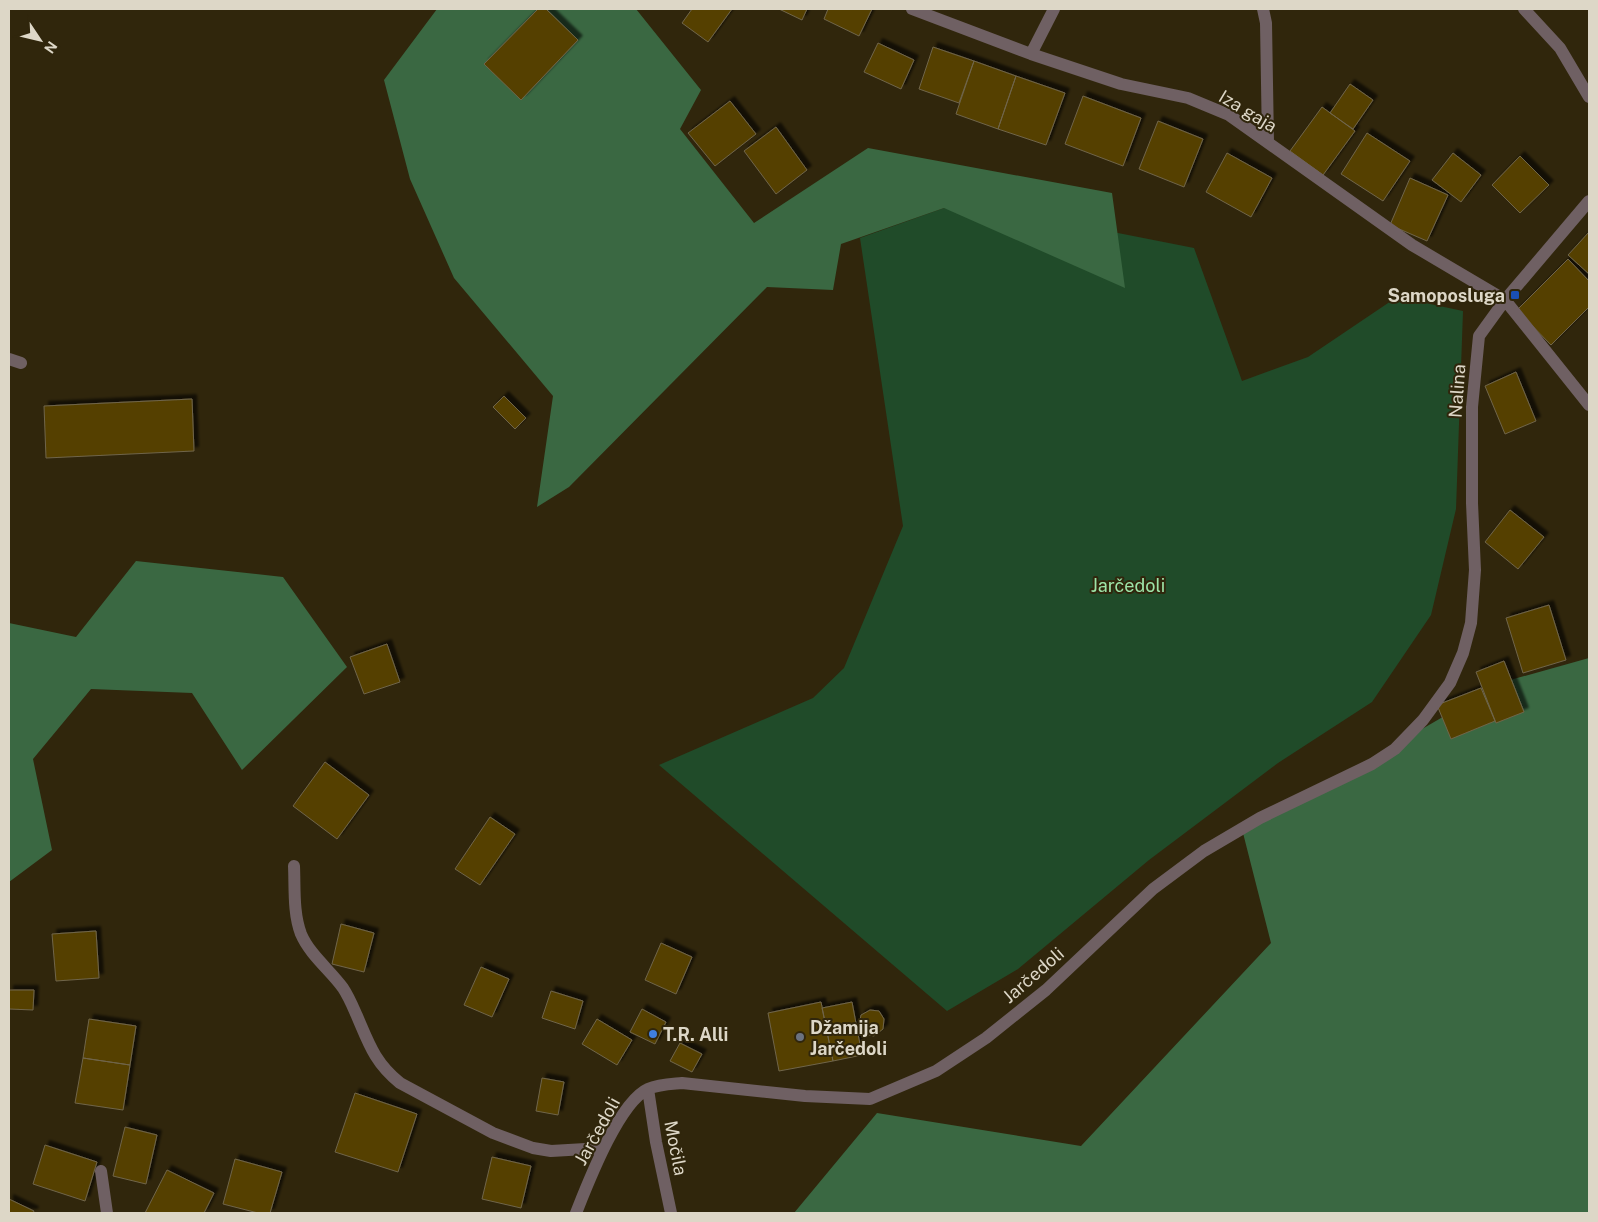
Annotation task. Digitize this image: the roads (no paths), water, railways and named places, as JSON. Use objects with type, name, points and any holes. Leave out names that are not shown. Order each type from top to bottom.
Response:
[{"type":"street","name":"Iza gaja","points":[[912,9],[1030,54],[1121,84],[1188,98],[1229,115],[1412,245],[1505,300]]},
{"type":"street","points":[[1030,54],[1054,9]]},
{"type":"street","points":[[1263,9],[1266,23],[1268,143]]},
{"type":"street","points":[[1524,9],[1560,48],[1589,97]]},
{"type":"street","name":"Nalina","points":[[1471,623],[1475,570],[1472,503],[1472,407],[1479,336],[1505,300],[1589,201]]},
{"type":"street","points":[[1505,300],[1589,405]]},
{"type":"street","points":[[9,359],[22,363]]},
{"type":"street","name":"Jarčedoli","points":[[576,1213],[603,1148],[632,1101],[648,1089],[666,1084],[682,1083],[805,1096],[870,1099],[936,1071],[986,1038],[1046,990],[1153,889],[1204,851],[1260,818],[1372,764],[1395,749],[1423,720],[1450,683],[1463,653],[1471,623]]},
{"type":"street","points":[[294,866],[295,901],[302,935],[307,946],[348,996],[376,1059],[387,1072],[400,1083],[493,1133],[533,1148],[551,1151],[603,1148]]},
{"type":"street","name":"Močila","points":[[648,1089],[670,1213]]},
{"type":"street","points":[[101,1171],[107,1213]]},
{"type":"place","name":"Samoposluga","points":[[1515,295]]},
{"type":"place","name":"T.R. Alli","points":[[653,1034]]},
{"type":"place","name":"Džamija Jarčedoli","points":[[800,1037]]}]
